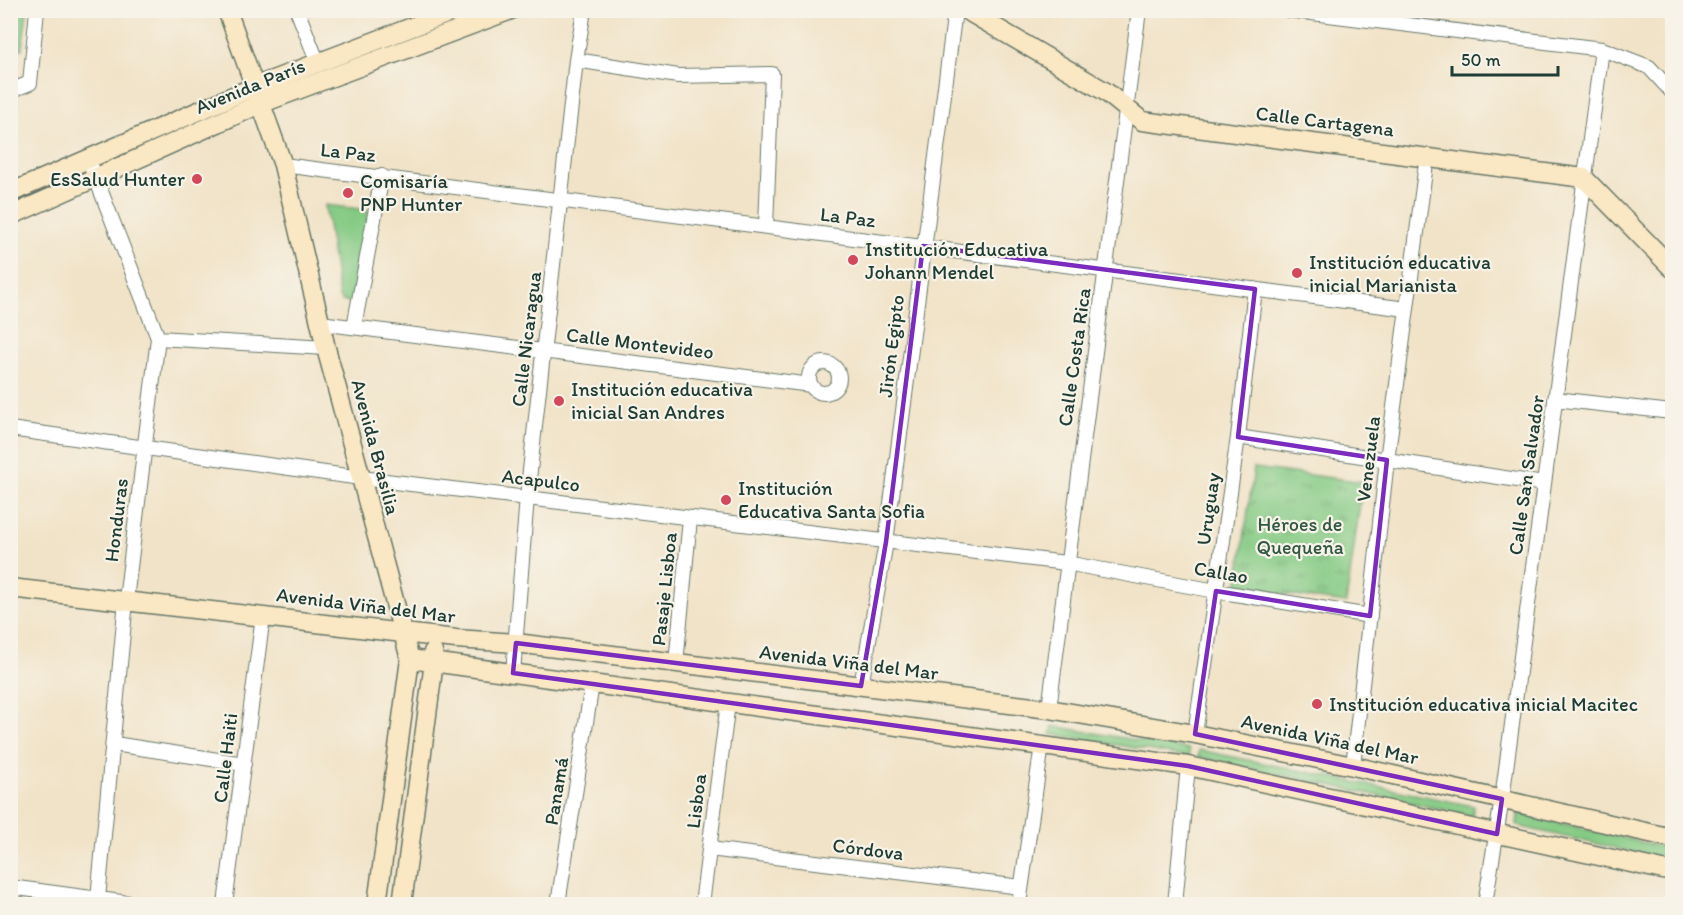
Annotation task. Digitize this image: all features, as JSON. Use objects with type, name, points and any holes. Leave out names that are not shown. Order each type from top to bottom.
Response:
[{"type":"street","points":[[10,91],[30,83],[37,10]]},
{"type":"street","name":"Avenida Brasilia","points":[[227,10],[283,165],[326,348],[410,659],[377,904]]},
{"type":"street","points":[[297,10],[318,63]]},
{"type":"street","name":"Avenida París","points":[[10,216],[96,177],[318,63],[457,15],[511,10]]},
{"type":"street","name":"Calle Nicaragua","points":[[513,673],[527,497],[576,60],[584,10]]},
{"type":"street","name":"Jirón Egipto","points":[[861,687],[886,542],[955,10]]},
{"type":"street","name":"Calle Cartagena","points":[[966,10],[1106,92],[1142,121],[1584,178]]},
{"type":"street","name":"Calle Costa Rica","points":[[1049,710],[1066,563],[1139,10]]},
{"type":"street","points":[[1288,10],[1602,50],[1649,67],[1672,92]]},
{"type":"street","name":"Avenida París","points":[[10,193],[88,158],[257,95],[457,15]]},
{"type":"street","name":"Calle San Salvador","points":[[1485,904],[1502,798],[1602,50]]},
{"type":"street","points":[[576,60],[678,76],[771,74],[766,226]]},
{"type":"street","name":"Venezuela","points":[[1353,766],[1387,460],[1427,156]]},
{"type":"street","name":"Honduras","points":[[88,158],[158,338],[126,600],[98,899]]},
{"type":"street","name":"La Paz","points":[[283,165],[1407,309]]},
{"type":"street","points":[[354,327],[382,176]]},
{"type":"street","points":[[1584,178],[1672,268]]},
{"type":"street","name":"Uruguay","points":[[1195,734],[1238,437],[1255,289]]},
{"type":"street","name":"Calle Montevideo","points":[[320,323],[811,385]]},
{"type":"street","points":[[158,338],[326,348]]},
{"type":"street","points":[[1555,399],[1672,412]]},
{"type":"street","name":"Acapulco","points":[[10,429],[361,478],[1066,563]]},
{"type":"street","points":[[1238,437],[1544,484]]},
{"type":"street","name":"Pasaje Lisboa","points":[[676,663],[690,519]]},
{"type":"street","name":"Callao","points":[[1066,563],[1216,591],[1370,616]]},
{"type":"street","name":"Avenida Viña del Mar","points":[[10,588],[431,636],[516,642],[1049,710],[1195,734],[1353,766],[1672,838]]},
{"type":"street","name":"Calle Haiti","points":[[225,904],[263,616]]},
{"type":"street","points":[[402,904],[434,662],[431,636]]},
{"type":"street","points":[[410,659],[1188,765],[1672,872]]},
{"type":"street","name":"Panamá","points":[[558,904],[591,684]]},
{"type":"street","name":"Lisboa","points":[[702,904],[728,702]]},
{"type":"street","points":[[114,744],[244,764]]},
{"type":"street","points":[[1018,904],[1042,745]]},
{"type":"street","points":[[1175,904],[1188,765]]},
{"type":"street","name":"Córdova","points":[[709,849],[1021,887]]},
{"type":"street","points":[[10,887],[136,904]]},
{"type":"highlighted area","points":[[923,246],[1255,289],[1238,437],[1387,460],[1370,616],[1216,591],[1195,734],[1502,799],[1497,834],[1188,766],[513,673],[516,643],[861,686],[886,542]]},
{"type":"green space","points":[[10,11],[27,11],[22,49],[11,47]]},
{"type":"green space","points":[[325,205],[368,210],[360,303],[342,301],[339,297]]},
{"type":"green space","name":"Héroes de Quequeña","points":[[1254,468],[1363,482],[1346,603],[1237,588]]},
{"type":"green space","points":[[1053,726],[1189,749],[1189,757],[1051,734]]},
{"type":"green space","points":[[1199,750],[1474,806],[1472,816],[1198,757]]},
{"type":"green space","points":[[1518,813],[1672,849],[1672,861],[1517,826]]},
{"type":"place","name":"EsSalud Hunter","points":[[197,179]]},
{"type":"place","name":"Comisaría PNP Hunter","points":[[348,193]]},
{"type":"place","name":"Institución Educativa Johann Mendel","points":[[853,260]]},
{"type":"place","name":"Institución educativa inicial Marianista","points":[[1297,273]]},
{"type":"place","name":"Institución educativa inicial San Andres","points":[[559,401]]},
{"type":"place","name":"Institución Educativa Santa Sofia","points":[[726,500]]},
{"type":"place","name":"Institución educativa inicial Macitec","points":[[1317,704]]}]
